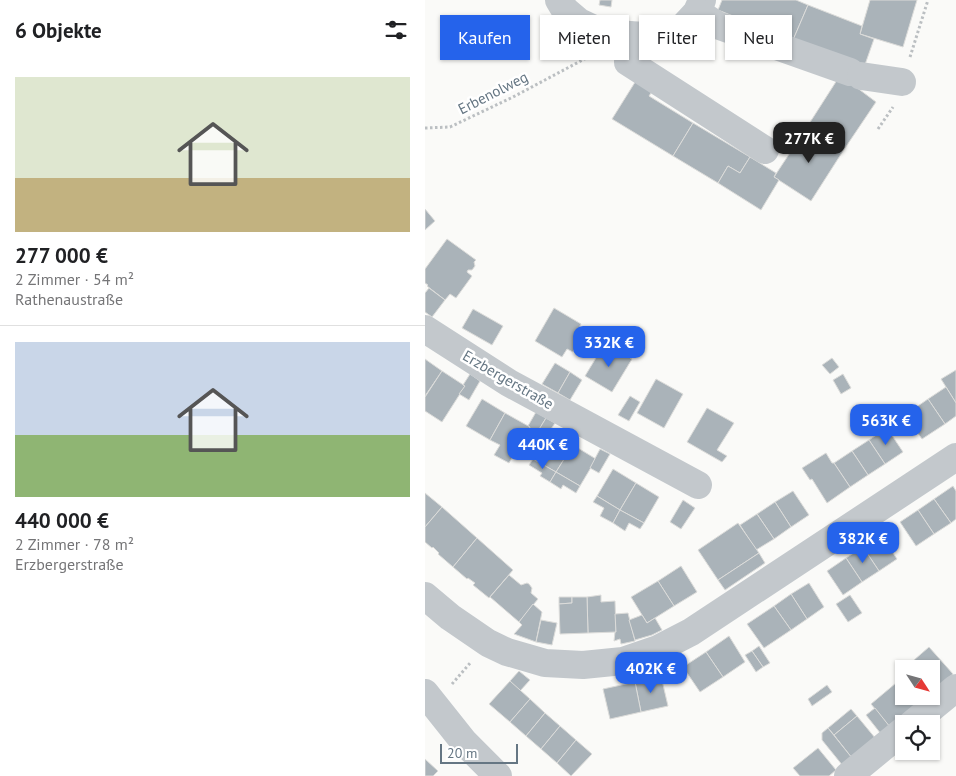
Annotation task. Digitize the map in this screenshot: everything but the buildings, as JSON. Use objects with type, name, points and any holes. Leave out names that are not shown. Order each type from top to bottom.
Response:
[{"type":"street","points":[[559,0],[571,15]]},
{"type":"street","points":[[629,35],[668,35],[684,26],[700,6],[717,25],[855,74],[901,82]]},
{"type":"street","points":[[628,60],[628,62],[765,150]]},
{"type":"street","name":"Erzbergerstraße","points":[[425,329],[509,382],[698,485]]},
{"type":"street","points":[[425,596],[488,643],[507,652],[545,663],[583,665],[623,661],[658,649],[691,632],[956,457]]},
{"type":"street","points":[[923,715],[956,688]]},
{"type":"street","points":[[429,699],[464,742],[498,776]]},
{"type":"street","points":[[848,776],[895,737]]},
{"type":"path","name":"Erbenolweg","points":[[425,128],[450,127],[513,97],[582,60]]},
{"type":"path","points":[[429,699],[488,643]]}]
